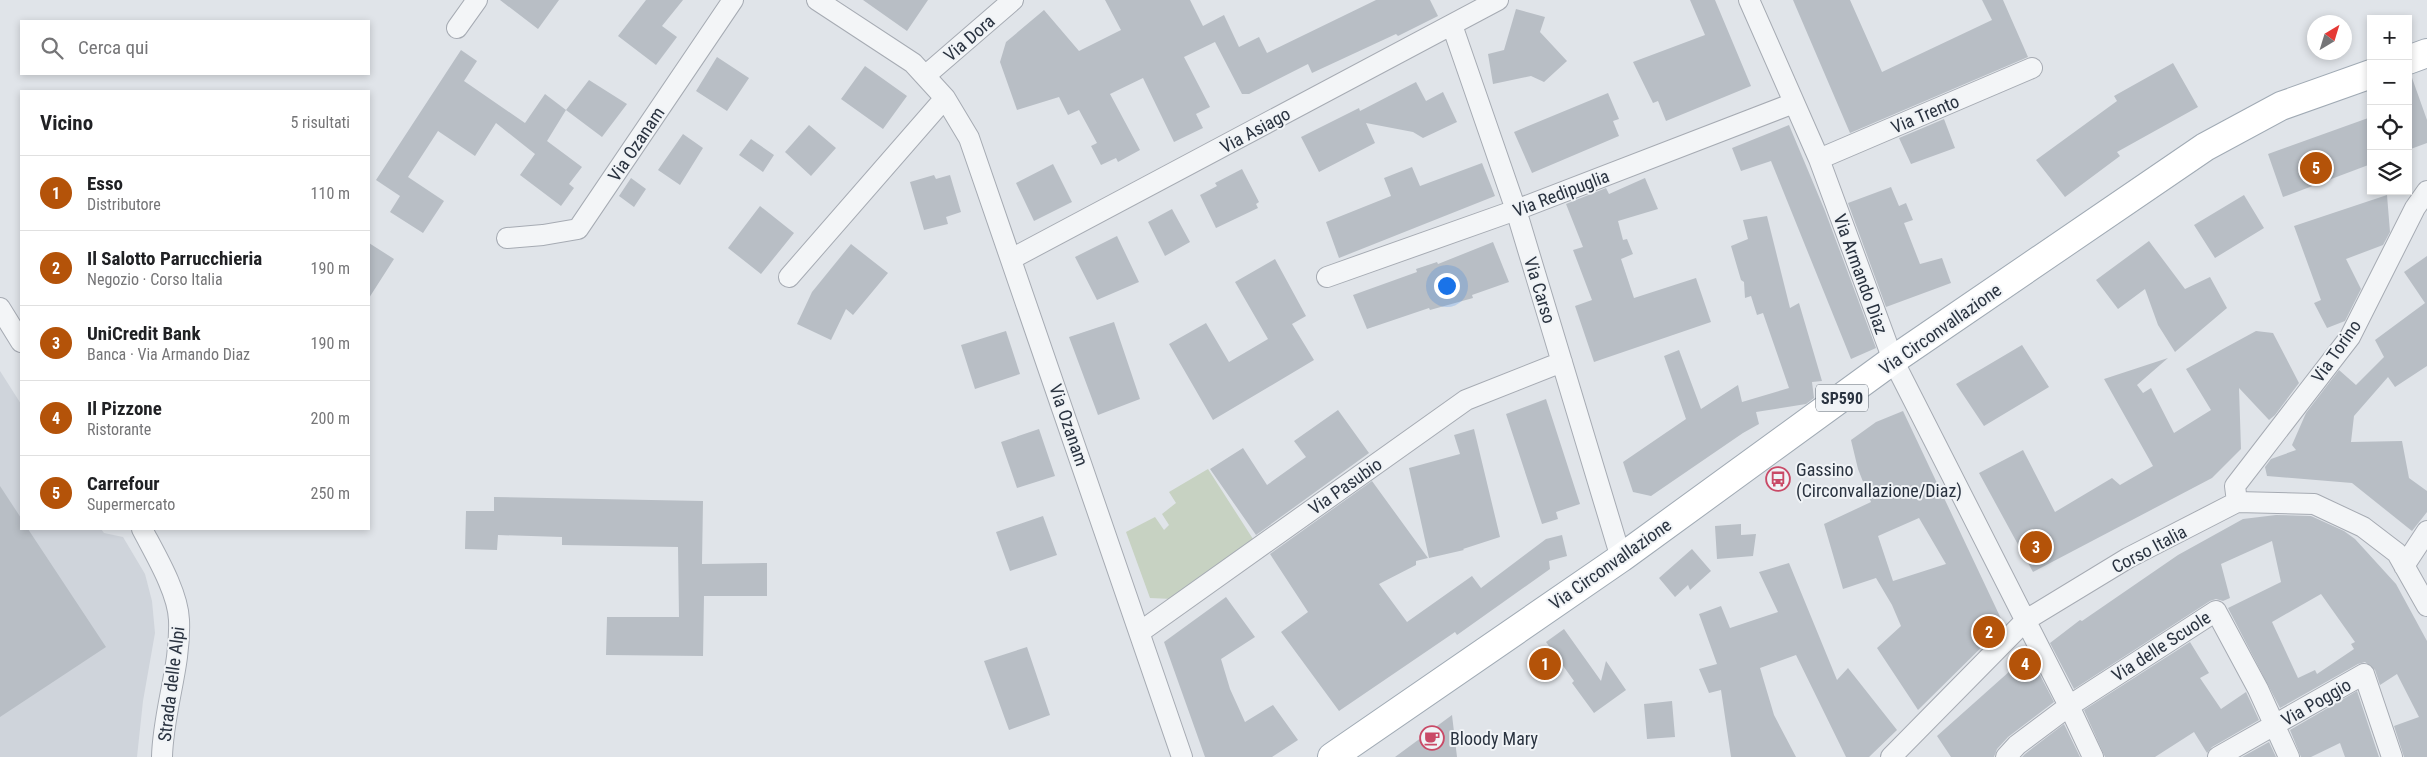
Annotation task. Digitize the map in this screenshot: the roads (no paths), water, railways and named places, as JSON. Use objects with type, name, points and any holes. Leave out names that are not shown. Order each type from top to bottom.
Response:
[{"type":"main road","points":[[2412,59],[2427,53]]},
{"type":"main road","name":"Via Circonvallazione","points":[[1332,757],[1621,558],[1893,360],[2205,147],[2281,106],[2367,75]]},
{"type":"street","points":[[457,28],[477,0]]},
{"type":"street","name":"Via Ozanam","points":[[507,238],[544,235],[578,229],[734,0]]},
{"type":"street","name":"Via Ozanam","points":[[817,0],[913,63],[945,98],[969,138],[1182,757]]},
{"type":"street","name":"Via Dora","points":[[925,76],[1013,0]]},
{"type":"street","name":"Via Asiago","points":[[1011,259],[1498,0]]},
{"type":"street","name":"Via Armando Diaz","points":[[1749,0],[1819,159],[1893,360],[2026,620],[2093,757]]},
{"type":"street","name":"Via Carso","points":[[1452,25],[1516,210],[1621,558]]},
{"type":"street","name":"Via Trento","points":[[1819,159],[2032,68]]},
{"type":"street","points":[[789,277],[945,98]]},
{"type":"street","name":"Via Redipuglia","points":[[1327,278],[1516,210],[1794,103]]},
{"type":"street","name":"Via Torino","points":[[2237,502],[2236,486],[2350,337],[2415,208],[2427,191]]},
{"type":"street","points":[[0,308],[20,340]]},
{"type":"street","name":"Via Pasubio","points":[[1140,632],[1466,400],[1562,362]]},
{"type":"street","name":"Corso Italia","points":[[1890,757],[2026,620],[2128,558],[2237,502],[2314,504],[2362,527],[2397,553],[2427,606]]},
{"type":"street","name":"Strada delle Alpi","points":[[142,530],[176,600],[179,619],[178,648],[162,757]]},
{"type":"street","points":[[2404,566],[2427,531]]},
{"type":"street","name":"Via delle Scuole","points":[[2069,706],[2216,611],[2289,757]]},
{"type":"street","name":"Via Poggio","points":[[2218,757],[2364,674],[2392,757]]},
{"type":"street","points":[[2006,757],[2017,745],[2069,706]]},
{"type":"place","name":"Carrefour","points":[[2316,168]]},
{"type":"place","name":"Gassino (Circonvallazione/Diaz)","points":[[1778,479]]},
{"type":"place","name":"UniCredit Bank","points":[[2036,547]]},
{"type":"place","name":"Il Salotto Parrucchieria","points":[[1989,632]]},
{"type":"place","name":"Esso","points":[[1545,664]]},
{"type":"place","name":"Il Pizzone","points":[[2025,664]]},
{"type":"place","name":"Bloody Mary","points":[[1432,738]]}]
